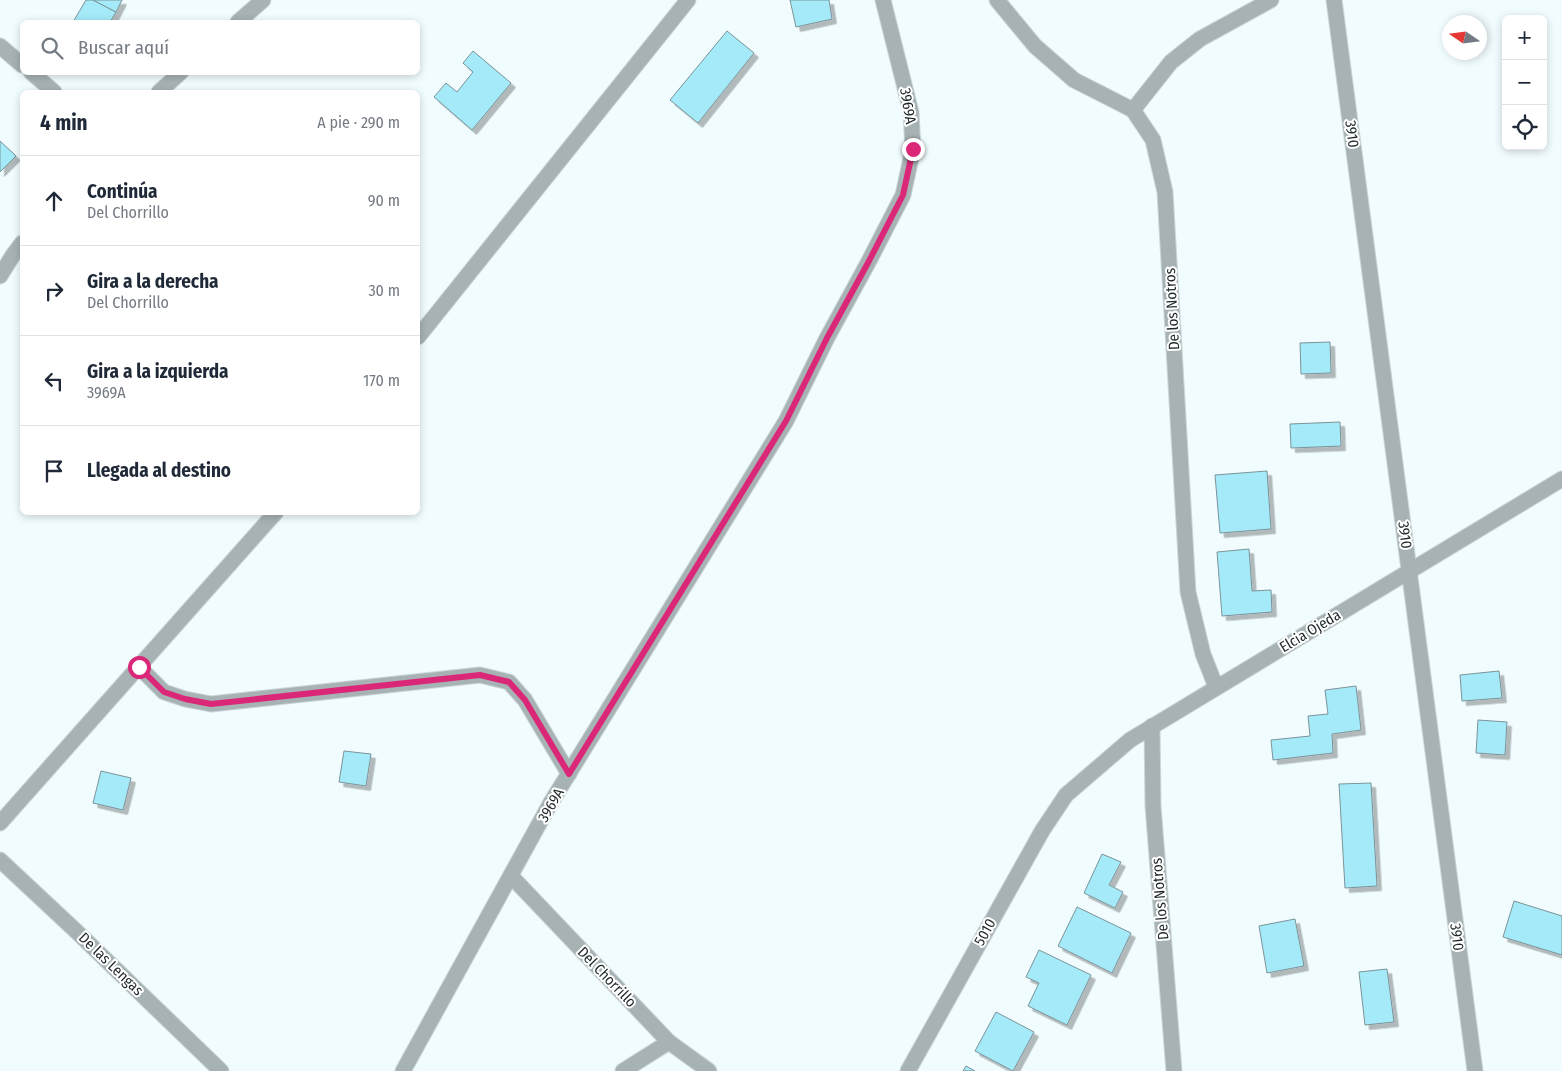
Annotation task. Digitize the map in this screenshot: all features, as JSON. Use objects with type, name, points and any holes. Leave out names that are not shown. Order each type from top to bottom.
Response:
[{"type":"street","points":[[240,20],[263,0]]},
{"type":"street","points":[[420,335],[688,0]]},
{"type":"street","name":"3969A","points":[[403,1071],[550,804],[786,421],[827,338],[903,195],[913,149],[912,112],[883,0]]},
{"type":"street","points":[[997,0],[1035,46],[1074,80],[1133,110],[1170,62],[1200,39],[1271,0]]},
{"type":"street","name":"3910","points":[[1334,0],[1475,1071]]},
{"type":"street","points":[[0,46],[20,63]]},
{"type":"street","points":[[34,75],[52,90]]},
{"type":"street","points":[[161,90],[178,75]]},
{"type":"street","name":"De los Notros","points":[[1133,110],[1152,140],[1165,192],[1188,592],[1203,654],[1216,687]]},
{"type":"street","points":[[0,276],[20,246]]},
{"type":"street","name":"Elcia Ojeda","points":[[1066,795],[1130,740],[1562,479]]},
{"type":"street","points":[[0,823],[273,515]]},
{"type":"street","points":[[139,667],[164,692],[185,699],[211,704],[480,675],[509,682],[525,700],[569,774]]},
{"type":"street","name":"De los Notros","points":[[1152,726],[1153,806],[1174,1071]]},
{"type":"street","name":"5010","points":[[908,1071],[1042,831],[1066,795]]},
{"type":"street","name":"De las Lengas","points":[[0,860],[76,930],[221,1071]]},
{"type":"street","name":"Del Chorrillo","points":[[511,876],[668,1042],[709,1071]]},
{"type":"street","points":[[623,1071],[668,1042]]},
{"type":"building","points":[[86,0],[93,0],[116,12],[111,20],[74,20]]},
{"type":"building","points":[[93,0],[122,0],[116,12]]},
{"type":"building","points":[[790,0],[829,0],[832,19],[796,27]]},
{"type":"building","points":[[727,31],[754,53],[698,123],[670,100]]},
{"type":"building","points":[[473,51],[511,83],[472,130],[434,97],[446,83],[457,92],[473,72],[463,63]]},
{"type":"building","points":[[0,141],[16,156],[0,172]]},
{"type":"building","points":[[1330,342],[1331,373],[1301,374],[1300,343]]},
{"type":"building","points":[[1340,422],[1341,446],[1291,448],[1290,424]]},
{"type":"building","points":[[1267,471],[1271,529],[1220,533],[1215,475]]},
{"type":"building","points":[[1249,549],[1252,591],[1271,590],[1272,612],[1222,616],[1217,552]]},
{"type":"building","points":[[1499,671],[1502,698],[1462,701],[1460,675]]},
{"type":"building","points":[[1356,686],[1361,730],[1332,734],[1333,753],[1273,760],[1271,740],[1310,736],[1308,716],[1328,714],[1325,690]]},
{"type":"building","points":[[1478,720],[1507,722],[1505,755],[1476,753]]},
{"type":"building","points":[[344,751],[371,754],[366,786],[339,782]]},
{"type":"building","points":[[101,771],[131,778],[123,810],[93,803]]},
{"type":"building","points":[[1371,783],[1377,886],[1345,888],[1339,784]]},
{"type":"building","points":[[1102,854],[1121,862],[1109,885],[1123,892],[1115,908],[1084,893]]},
{"type":"building","points":[[1514,901],[1562,916],[1562,955],[1503,937]]},
{"type":"building","points":[[1077,907],[1131,933],[1112,973],[1058,946]]},
{"type":"building","points":[[1295,919],[1304,966],[1267,973],[1259,926]]},
{"type":"building","points":[[1039,950],[1091,975],[1067,1025],[1028,1006],[1039,983],[1026,977]]},
{"type":"building","points":[[1387,969],[1394,1022],[1365,1025],[1359,972]]},
{"type":"building","points":[[996,1012],[1034,1032],[1013,1071],[975,1051]]},
{"type":"building","points":[[966,1066],[975,1071],[963,1071]]},
{"type":"route","points":[[139,667],[164,692],[185,699],[211,704],[480,675],[509,682],[525,700],[569,774],[786,421],[827,338],[903,195],[913,149]]}]
